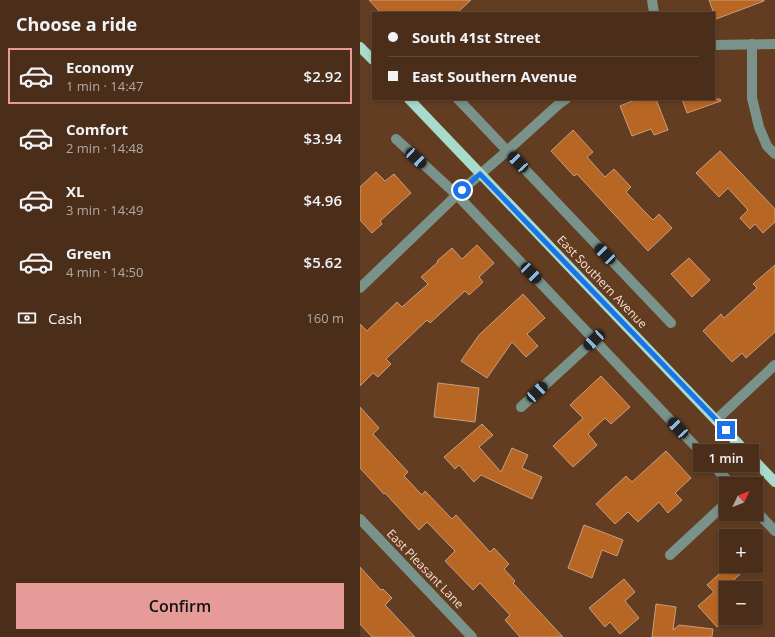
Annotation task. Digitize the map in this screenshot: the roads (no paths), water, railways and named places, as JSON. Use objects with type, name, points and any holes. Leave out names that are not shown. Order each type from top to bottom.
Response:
[{"type":"main road","points":[[360,47],[372,59]]},
{"type":"main road","name":"East Southern Avenue","points":[[411,100],[775,482]]},
{"type":"street","points":[[652,0],[654,12]]},
{"type":"street","points":[[752,44],[752,98],[759,127],[768,146],[775,154]]},
{"type":"street","points":[[715,45],[775,44]]},
{"type":"street","name":"East Southern Avenue","points":[[459,100],[671,323]]},
{"type":"street","points":[[360,288],[457,195],[564,100]]},
{"type":"street","points":[[396,139],[457,195],[724,477]]},
{"type":"street","points":[[522,407],[594,340]]},
{"type":"street","points":[[716,420],[775,365]]},
{"type":"street","points":[[670,556],[719,510]]},
{"type":"street","points":[[763,518],[775,531]]},
{"type":"street","name":"East Pleasant Lane","points":[[360,519],[472,637]]}]
